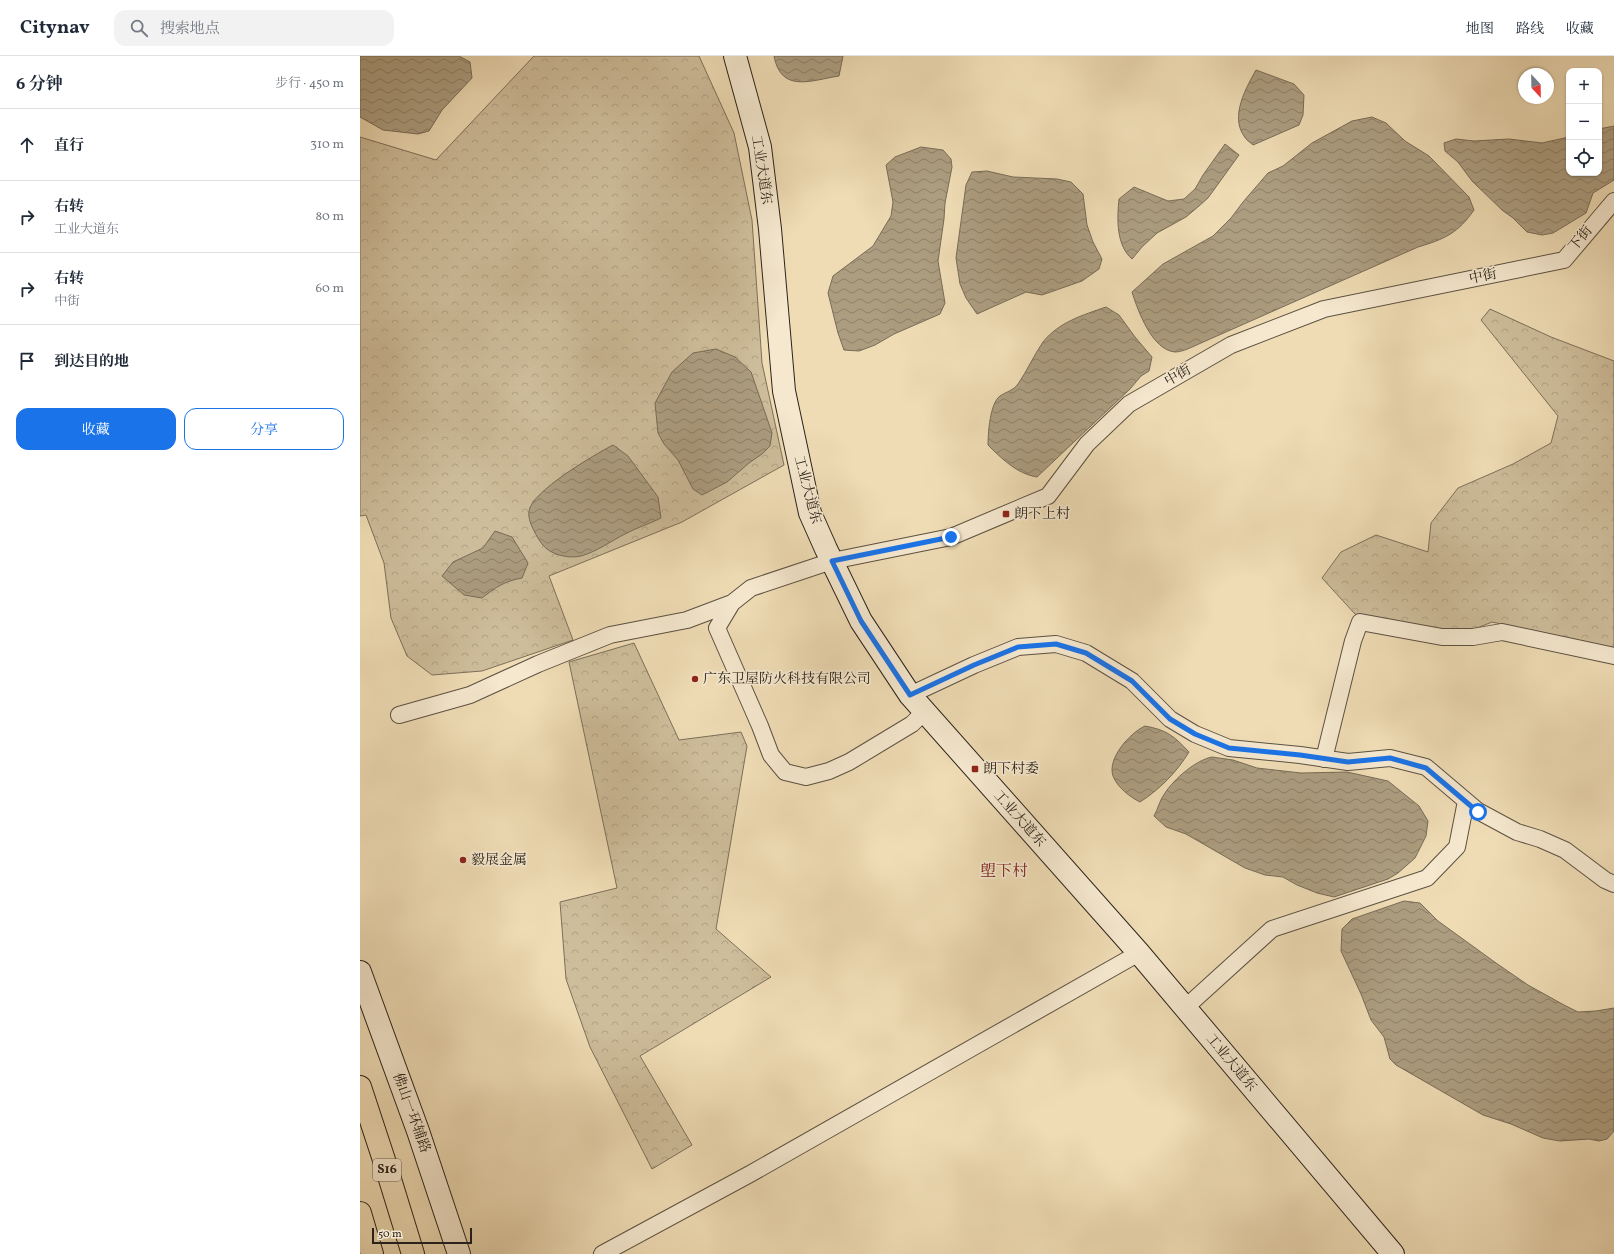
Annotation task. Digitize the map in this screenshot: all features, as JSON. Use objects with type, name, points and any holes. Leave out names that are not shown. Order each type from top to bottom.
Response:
[{"type":"highway","name":"S16","points":[[360,1087],[413,1254]]},
{"type":"highway","points":[[360,1213],[372,1254]]},
{"type":"street","name":"工业大道东","points":[[735,56],[760,147],[770,229],[784,391],[810,513],[861,621],[910,695],[924,712],[1139,953],[1392,1254]]},
{"type":"street","name":"下街","points":[[1564,260],[1614,201]]},
{"type":"street","name":"中街","points":[[732,603],[751,588],[832,561],[951,537],[1048,496],[1088,444],[1129,404],[1232,345],[1324,309],[1564,260]]},
{"type":"street","points":[[732,603],[717,628],[760,726],[771,755],[785,772],[806,777],[829,771],[849,762],[912,724],[924,712]]},
{"type":"street","points":[[399,715],[470,695],[538,664],[610,635],[687,620],[732,603]]},
{"type":"street","points":[[1324,759],[1353,641],[1360,622],[1442,637],[1473,637],[1502,632],[1614,656]]},
{"type":"street","points":[[910,695],[974,665],[1018,647],[1056,644],[1086,653],[1132,681],[1170,719],[1195,734],[1229,748],[1348,762],[1390,758],[1426,768],[1478,812],[1517,832],[1540,839],[1565,850],[1605,880],[1614,884]]},
{"type":"street","points":[[1185,1008],[1272,929],[1427,878],[1458,847],[1466,802]]},
{"type":"street","points":[[602,1254],[750,1174],[1139,953]]},
{"type":"street","name":"佛山一环辅路","points":[[360,972],[418,1131],[459,1254]]},
{"type":"green space","points":[[534,56],[699,56],[734,133],[752,220],[762,363],[784,465],[682,522],[549,576],[573,640],[482,671],[432,675],[407,656],[391,618],[384,563],[366,515],[360,516],[360,137],[436,160]]},
{"type":"green space","points":[[1490,309],[1551,337],[1614,361],[1614,648],[1492,622],[1472,630],[1432,632],[1355,614],[1322,578],[1341,552],[1376,535],[1428,552],[1431,523],[1458,488],[1513,464],[1551,443],[1558,416],[1481,320]]},
{"type":"green space","points":[[634,643],[679,740],[741,732],[747,746],[716,929],[771,977],[640,1056],[692,1145],[652,1169],[590,1047],[566,979],[560,902],[617,888],[569,662]]},
{"type":"water","points":[[360,56],[459,56],[470,62],[472,78],[442,110],[429,131],[418,134],[383,130],[360,117]]},
{"type":"water","points":[[774,56],[843,56],[839,76],[799,82],[783,76],[778,68]]},
{"type":"water","points":[[1256,70],[1294,84],[1304,95],[1303,115],[1299,125],[1253,145],[1247,140],[1240,128],[1239,111],[1244,94]]},
{"type":"water","points":[[1372,117],[1386,123],[1405,141],[1429,156],[1469,197],[1474,210],[1468,218],[1456,230],[1443,238],[1418,247],[1188,349],[1175,352],[1167,350],[1159,344],[1142,319],[1132,292],[1163,264],[1213,236],[1231,218],[1268,173],[1283,166],[1312,143],[1352,121]]},
{"type":"water","points":[[1614,126],[1614,180],[1593,193],[1586,213],[1553,233],[1542,235],[1527,232],[1513,218],[1502,210],[1472,181],[1458,162],[1445,151],[1444,143],[1456,139],[1474,141],[1509,139],[1542,143],[1566,138],[1566,176],[1602,176],[1602,128]]},
{"type":"water","points":[[1225,144],[1239,155],[1208,198],[1186,217],[1157,233],[1132,259],[1123,247],[1120,239],[1118,223],[1119,199],[1134,187],[1168,201],[1184,199],[1195,189]]},
{"type":"water","points":[[921,147],[943,150],[951,159],[952,167],[945,203],[938,261],[945,303],[940,314],[894,334],[875,345],[859,351],[844,350],[828,293],[833,276],[873,246],[891,216],[893,202],[886,165],[895,157]]},
{"type":"water","points":[[987,171],[1013,177],[1057,179],[1071,182],[1083,194],[1087,225],[1093,242],[1102,259],[1099,269],[1082,281],[1042,295],[1026,292],[977,314],[966,298],[960,284],[956,258],[966,185],[972,172]]},
{"type":"water","points":[[1106,307],[1119,315],[1152,357],[1149,371],[1141,376],[1130,389],[1037,477],[1023,473],[1004,460],[988,445],[990,419],[994,405],[1000,396],[1018,384],[1043,342],[1049,335],[1056,329],[1072,320]]},
{"type":"water","points":[[716,349],[735,357],[751,372],[772,433],[770,446],[762,454],[727,482],[702,495],[693,489],[678,460],[664,444],[658,433],[655,403],[672,372],[693,353]]},
{"type":"water","points":[[613,445],[628,456],[658,497],[661,518],[581,556],[571,557],[560,555],[545,548],[535,533],[529,519],[529,511],[533,503],[552,484],[565,474]]},
{"type":"water","points":[[495,531],[512,537],[528,563],[522,578],[501,585],[482,598],[464,595],[442,576],[453,562],[483,548]]},
{"type":"water","points":[[1145,726],[1170,734],[1189,752],[1179,767],[1167,780],[1140,802],[1121,788],[1113,776],[1112,769],[1113,762],[1121,747],[1133,734]]},
{"type":"water","points":[[1212,757],[1233,760],[1257,768],[1301,773],[1347,772],[1388,781],[1419,806],[1428,821],[1426,836],[1415,858],[1398,873],[1388,879],[1334,897],[1317,893],[1297,885],[1283,877],[1265,875],[1245,868],[1186,834],[1166,827],[1154,816],[1163,795],[1174,782],[1192,766]]},
{"type":"water","points":[[1404,901],[1420,903],[1438,921],[1496,963],[1528,985],[1564,1005],[1578,1012],[1614,1008],[1614,1131],[1607,1139],[1599,1141],[1589,1139],[1560,1141],[1543,1138],[1511,1124],[1483,1115],[1396,1065],[1390,1059],[1384,1037],[1371,1020],[1341,951],[1342,929],[1352,919]]},
{"type":"place","name":"朗下上村","points":[[1006,514]]},
{"type":"place","name":"广东卫屋防火科技有限公司","points":[[695,679]]},
{"type":"place","name":"朗下村委","points":[[975,769]]},
{"type":"place","name":"毅展金属","points":[[463,860]]},
{"type":"district","name":"塱下村","points":[[1004,872]]},
{"type":"route","points":[[951,537],[832,561],[861,621],[910,695],[974,665],[1018,647],[1056,644],[1086,653],[1132,681],[1170,719],[1195,734],[1229,748],[1300,755],[1348,762],[1390,758],[1426,768],[1478,812]]}]
